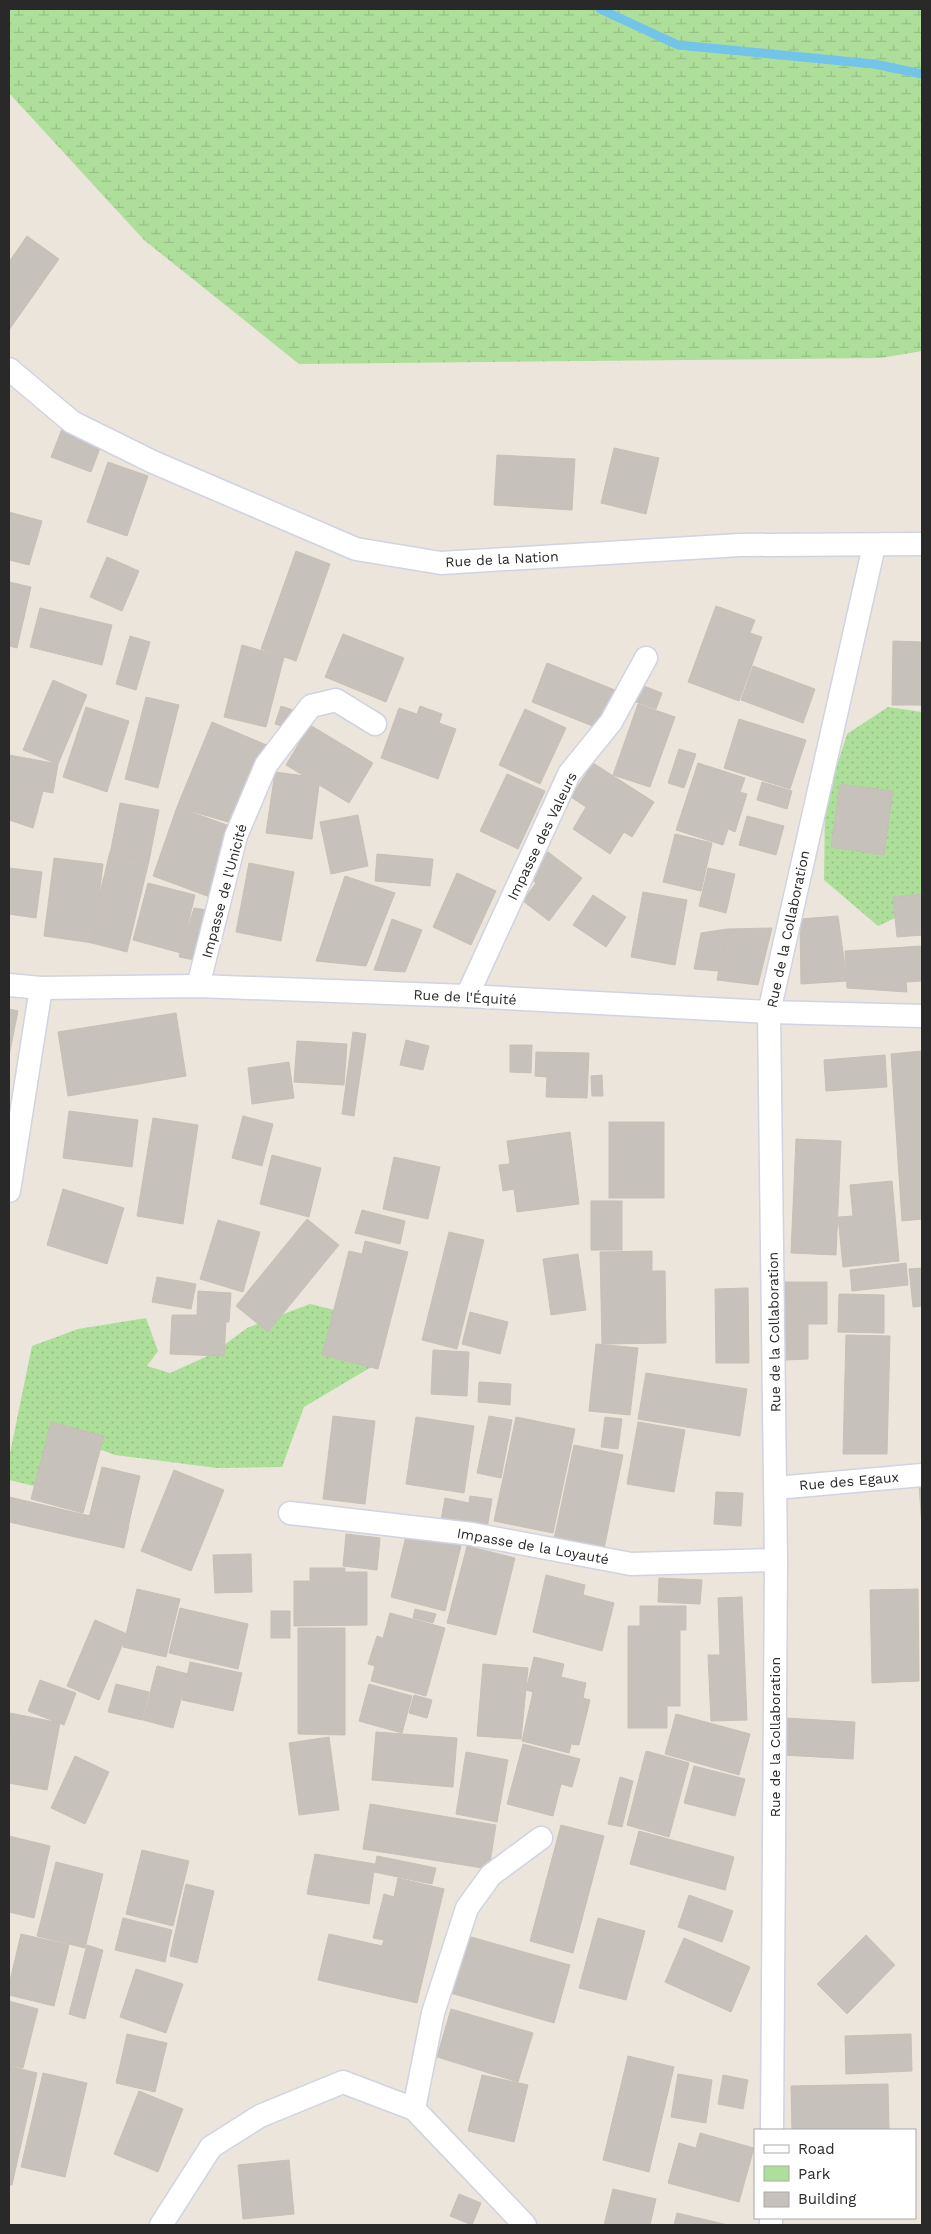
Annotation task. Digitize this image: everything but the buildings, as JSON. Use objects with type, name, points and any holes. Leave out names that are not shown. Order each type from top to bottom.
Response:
[{"type":"street","name":"Rue de la Nation","points":[[9,369],[72,422],[152,462],[356,549],[441,563],[740,545],[874,546],[922,544]]},
{"type":"street","name":"Rue de la Collaboration","points":[[772,2129],[776,1488],[769,1012],[874,546]]},
{"type":"street","name":"Impasse des Valeurs","points":[[466,996],[569,774],[611,722],[646,658]]},
{"type":"street","name":"Impasse de l'Unicité","points":[[198,986],[236,836],[266,765],[311,706],[336,700],[375,724]]},
{"type":"street","name":"Rue de l'Équité","points":[[9,984],[41,988],[198,986],[466,996],[769,1012],[922,1016]]},
{"type":"street","points":[[9,1191],[41,988]]},
{"type":"street","name":"Rue des Egaux","points":[[776,1488],[922,1475]]},
{"type":"street","name":"Impasse de la Loyauté","points":[[290,1513],[472,1534],[631,1564],[776,1560]]},
{"type":"street","points":[[414,2109],[432,2013],[467,1908],[491,1875],[541,1838]]},
{"type":"street","points":[[161,2225],[211,2147],[260,2116],[343,2082],[414,2109],[525,2225]]},
{"type":"green space","points":[[9,9],[922,9],[922,351],[881,358],[299,364],[144,240],[9,93]]},
{"type":"green space","points":[[888,707],[922,712],[922,893],[908,912],[878,926],[824,880],[825,803],[847,734]]},
{"type":"green space","points":[[310,1304],[355,1315],[373,1366],[304,1407],[282,1467],[217,1468],[115,1455],[74,1440],[34,1486],[9,1480],[9,1458],[32,1346],[78,1329],[146,1318],[158,1351],[147,1366],[170,1373],[212,1354],[247,1328]]},
{"type":"waterway","points":[[600,9],[678,45],[874,64],[922,74]]}]
